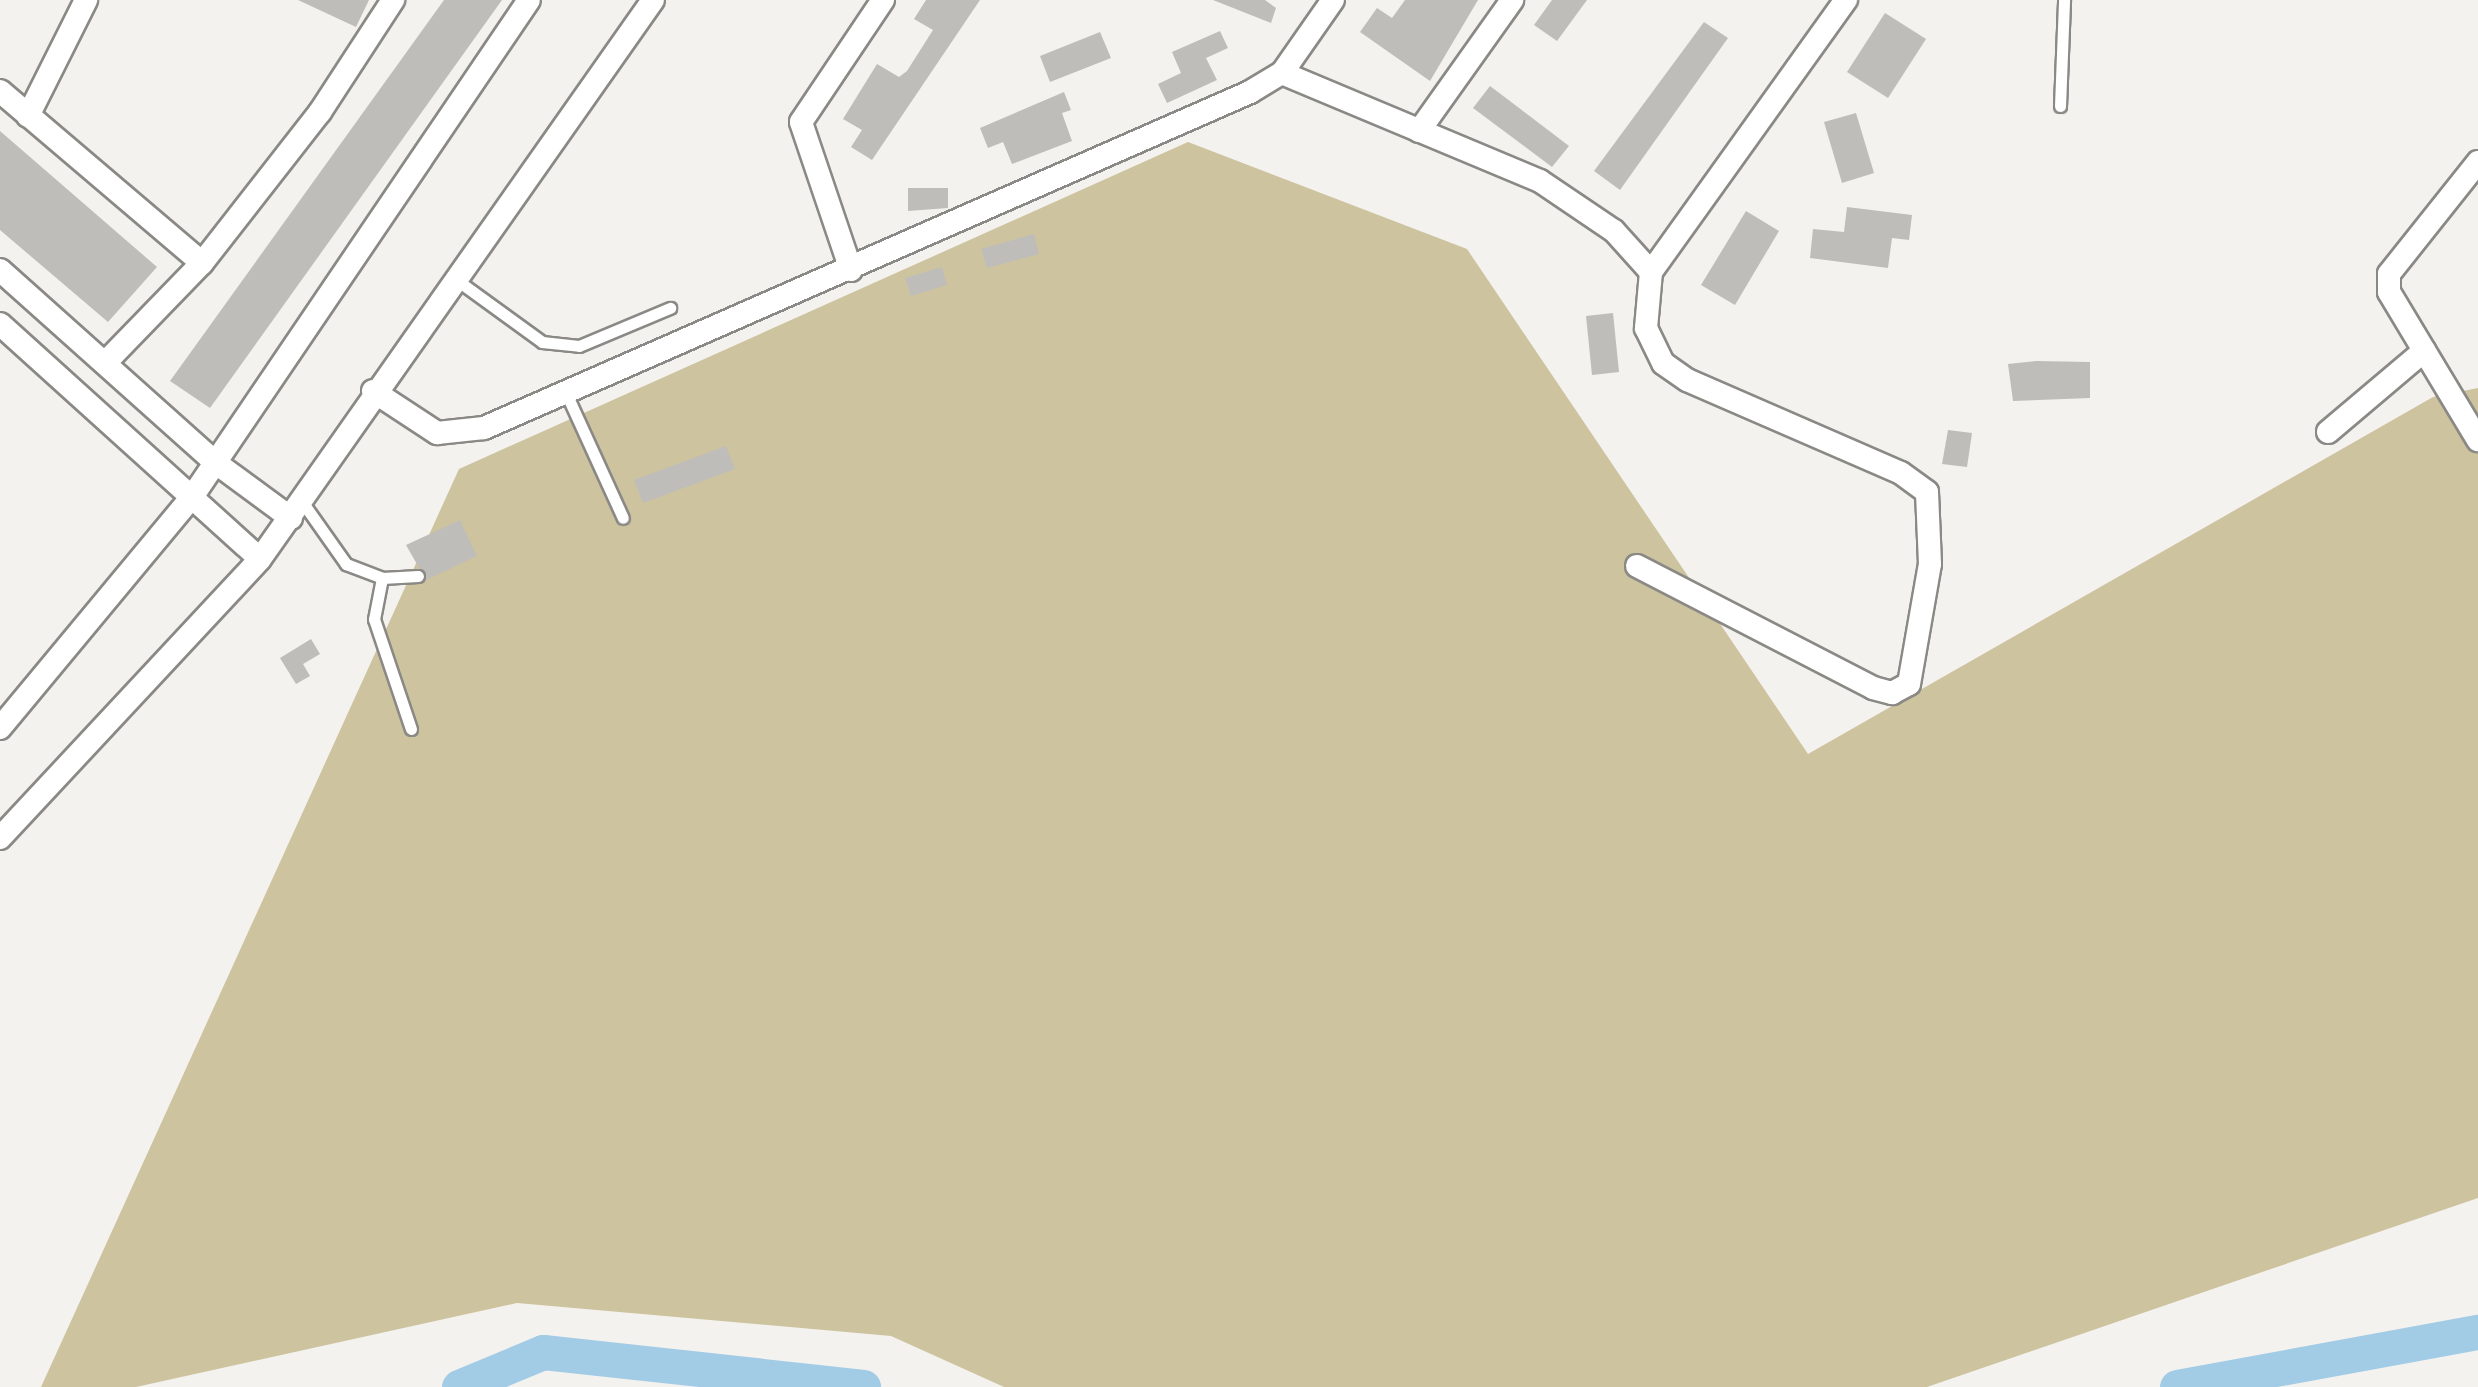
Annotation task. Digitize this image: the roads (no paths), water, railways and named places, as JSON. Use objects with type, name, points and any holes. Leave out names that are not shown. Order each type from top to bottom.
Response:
[{"type":"street","points":[[28,116],[86,0]]},
{"type":"street","points":[[106,362],[202,263],[320,112],[392,0]]},
{"type":"street","points":[[0,728],[192,497],[529,0]]},
{"type":"street","points":[[0,838],[260,558],[297,510],[373,391],[654,0]]},
{"type":"street","points":[[851,270],[801,122],[883,0]]},
{"type":"street","points":[[373,391],[437,433],[458,436],[566,393],[851,270],[1282,73],[1333,0]]},
{"type":"street","points":[[1419,131],[1512,0]]},
{"type":"street","points":[[1637,566],[1842,675],[1892,693],[1909,684],[1930,564],[1927,492],[1663,363],[1646,328],[1651,272],[1737,139],[1846,0]]},
{"type":"street","points":[[1282,73],[1580,204],[1651,272]]},
{"type":"street","points":[[0,92],[202,263]]},
{"type":"street","points":[[2478,162],[2389,274],[2389,292],[2478,440]]},
{"type":"street","points":[[0,270],[216,463],[297,510]]},
{"type":"street","points":[[0,324],[260,558]]},
{"type":"street","points":[[2328,432],[2424,351]]},
{"type":"lane","points":[[2060,106],[2064,0]]},
{"type":"lane","points":[[454,278],[542,342],[579,346],[670,308]]},
{"type":"lane","points":[[566,393],[623,518]]},
{"type":"lane","points":[[297,510],[329,547],[382,578],[418,576]]},
{"type":"lane","points":[[382,578],[374,619],[411,729]]},
{"type":"waterway","points":[[2177,1387],[2478,1332]]},
{"type":"waterway","points":[[459,1387],[543,1352],[863,1387]]}]
